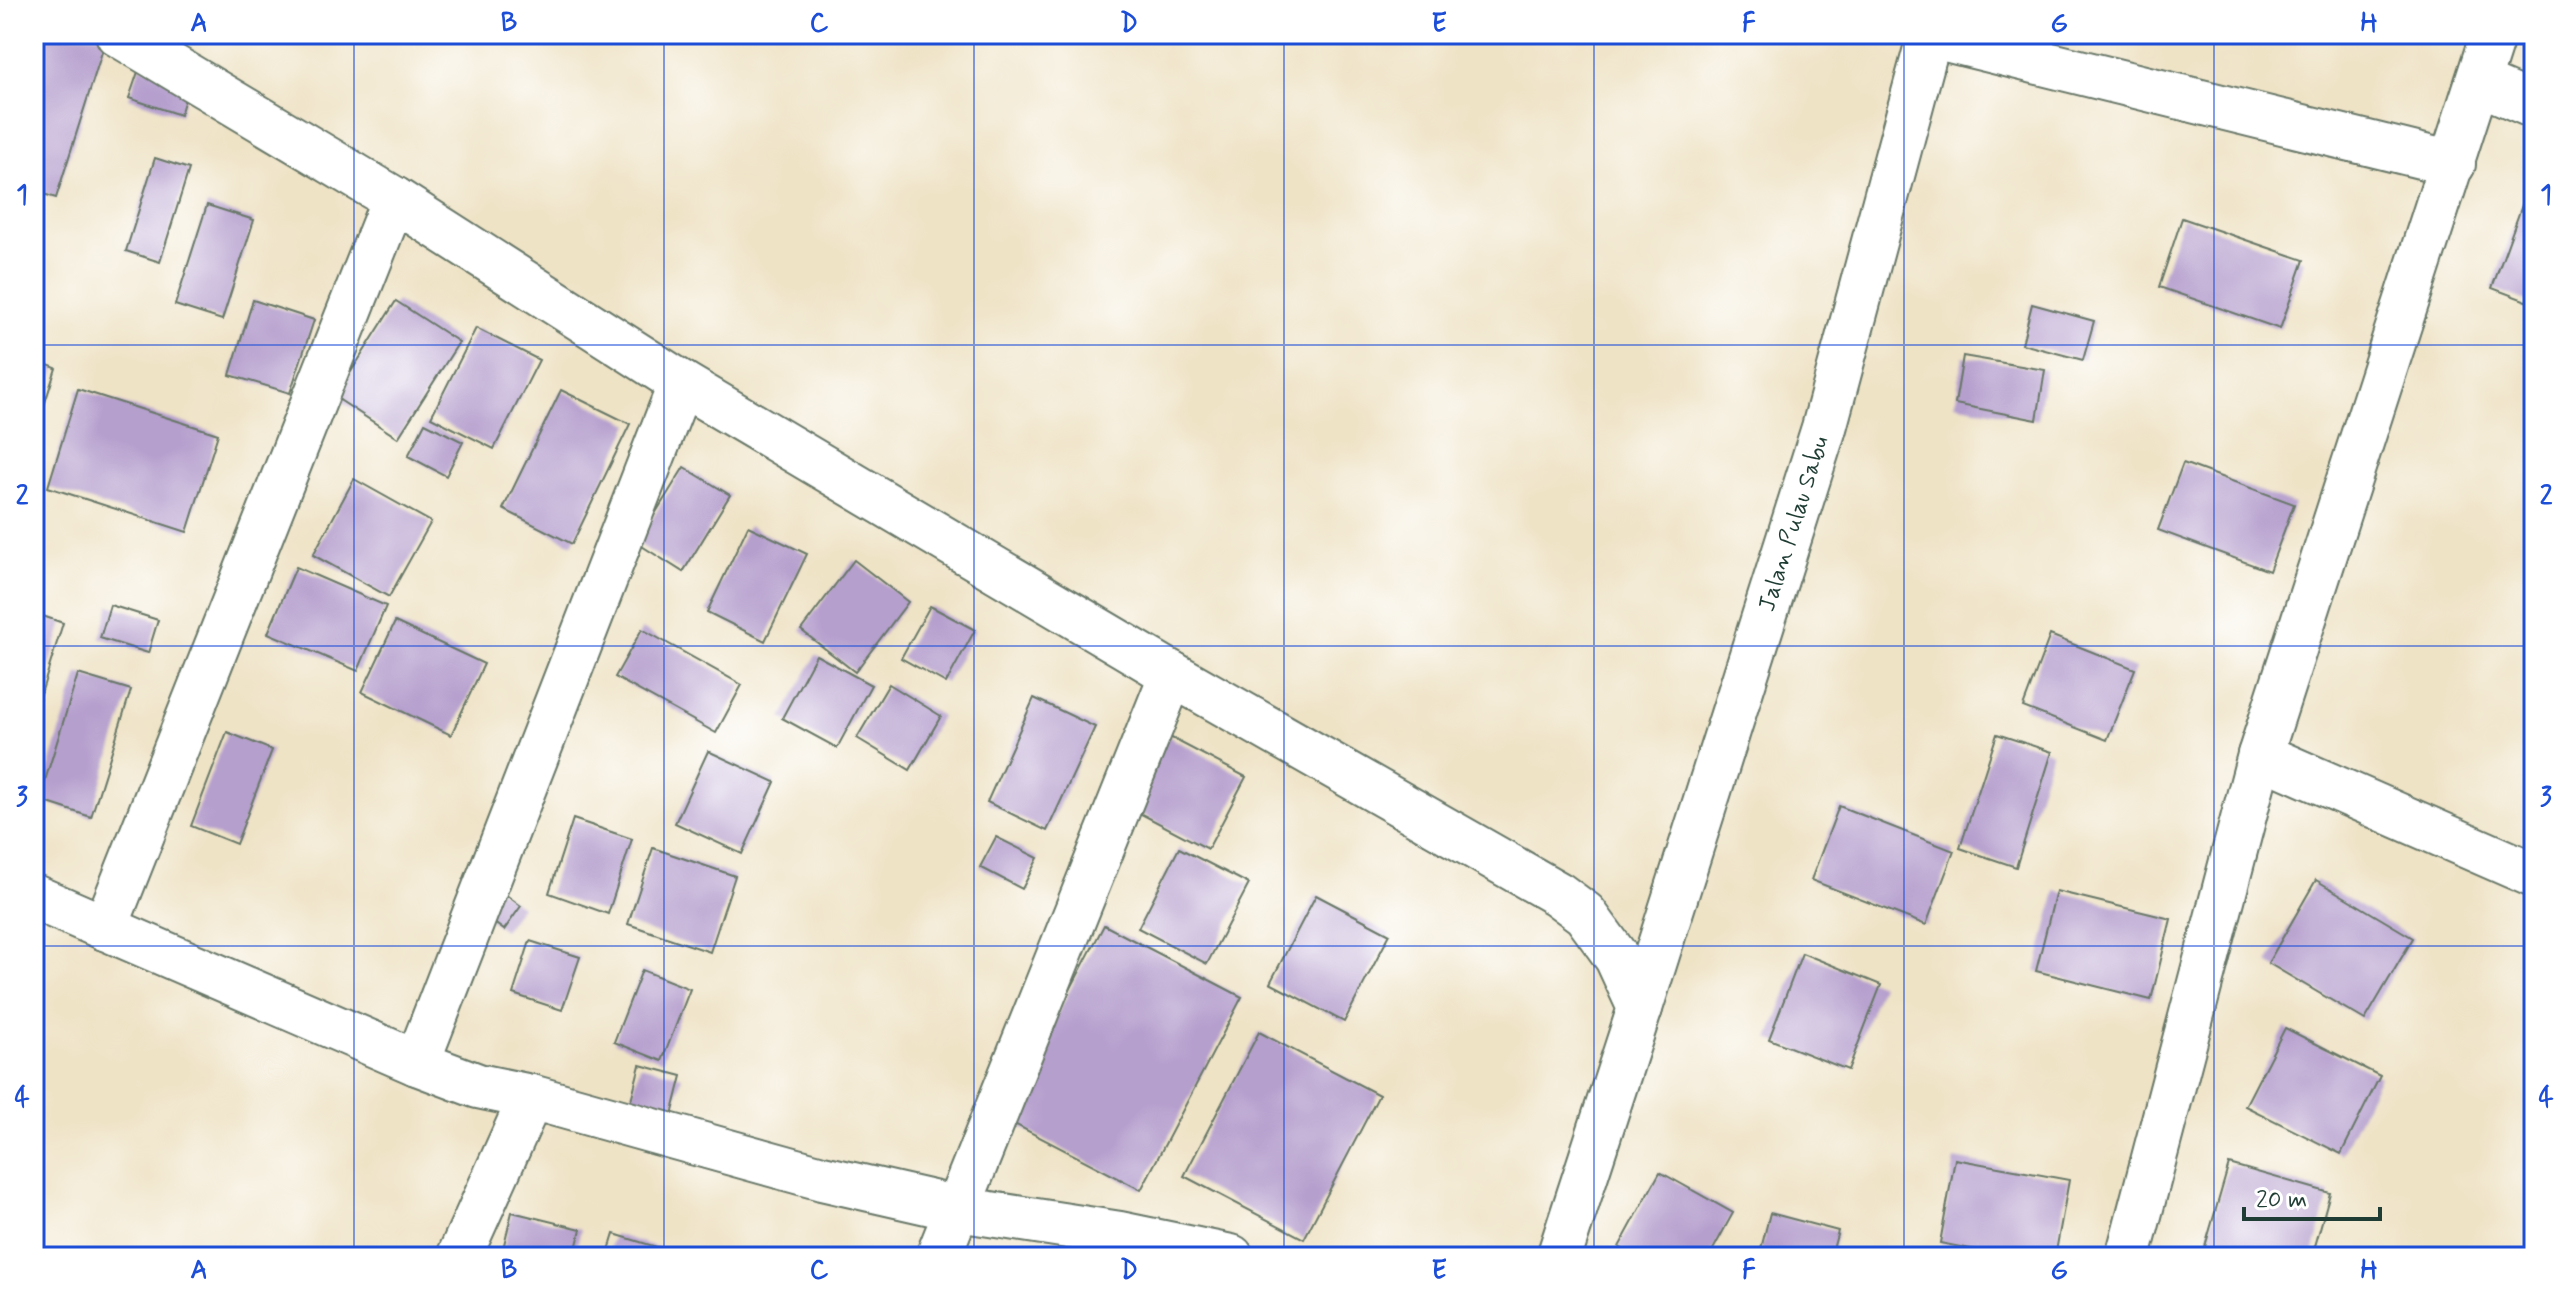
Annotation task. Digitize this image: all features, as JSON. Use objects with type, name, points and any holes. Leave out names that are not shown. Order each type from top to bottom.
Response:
[{"type":"street","points":[[118,34],[164,48],[681,383],[1172,674],[1558,894],[1585,914],[1617,958],[1640,1008]]},
{"type":"street","points":[[2128,1257],[2260,755],[2480,83],[2493,34]]},
{"type":"street","points":[[1930,35],[2453,164]]},
{"type":"street","name":"Jalan Pulau Sabu","points":[[1559,1257],[1824,428],[1930,35]]},
{"type":"street","points":[[2480,83],[2534,106]]},
{"type":"street","points":[[105,928],[394,199]]},
{"type":"street","points":[[417,1063],[681,383]]},
{"type":"street","points":[[938,1257],[1172,674]]},
{"type":"street","points":[[2260,755],[2534,875]]},
{"type":"street","points":[[34,897],[417,1063],[478,1086],[531,1097],[822,1178],[958,1209],[1121,1246],[1231,1257]]},
{"type":"street","points":[[459,1257],[531,1097]]},
{"type":"building","points":[[34,34],[107,36],[56,198],[34,191]]},
{"type":"building","points":[[140,66],[190,82],[180,115],[129,98]]},
{"type":"building","points":[[155,158],[189,169],[160,262],[126,251]]},
{"type":"building","points":[[2534,172],[2534,289],[2529,302],[2492,288]]},
{"type":"building","points":[[207,205],[254,220],[222,320],[175,305]]},
{"type":"building","points":[[2182,218],[2304,260],[2280,329],[2159,287]]},
{"type":"building","points":[[253,300],[314,320],[290,393],[230,375]]},
{"type":"building","points":[[396,301],[459,342],[398,438],[335,397]]},
{"type":"building","points":[[2032,304],[2094,321],[2083,360],[2022,344]]},
{"type":"building","points":[[476,328],[539,360],[494,449],[431,417]]},
{"type":"building","points":[[1963,356],[2045,370],[2037,420],[1955,404]]},
{"type":"building","points":[[34,360],[56,368],[42,412],[34,410]]},
{"type":"building","points":[[78,389],[218,434],[187,532],[48,487]]},
{"type":"building","points":[[561,390],[630,424],[572,544],[503,509]]},
{"type":"building","points":[[425,423],[463,442],[446,476],[408,456]]},
{"type":"building","points":[[2183,463],[2294,504],[2269,571],[2158,530]]},
{"type":"building","points":[[684,467],[730,495],[683,572],[637,543]]},
{"type":"building","points":[[354,479],[431,522],[389,597],[313,555]]},
{"type":"building","points":[[748,526],[807,554],[765,641],[707,612]]},
{"type":"building","points":[[854,560],[908,602],[855,672],[801,630]]},
{"type":"building","points":[[296,567],[386,606],[358,671],[268,633]]},
{"type":"building","points":[[110,605],[158,620],[148,653],[100,638]]},
{"type":"building","points":[[930,606],[975,630],[946,683],[901,658]]},
{"type":"building","points":[[34,613],[63,623],[35,713],[34,713]]},
{"type":"building","points":[[395,622],[484,664],[451,735],[362,692]]},
{"type":"building","points":[[642,629],[742,685],[716,733],[615,677]]},
{"type":"building","points":[[2050,635],[2135,669],[2107,740],[2023,707]]},
{"type":"building","points":[[816,655],[871,685],[837,748],[782,718]]},
{"type":"building","points":[[78,674],[131,690],[91,817],[39,800]]},
{"type":"building","points":[[889,684],[941,716],[910,770],[857,738]]},
{"type":"building","points":[[1034,698],[1095,727],[1047,831],[987,802]]},
{"type":"building","points":[[227,732],[272,750],[236,844],[191,826]]},
{"type":"building","points":[[1164,734],[1246,777],[1208,849],[1126,806]]},
{"type":"building","points":[[1997,734],[2052,752],[2016,867],[1960,848]]},
{"type":"building","points":[[708,751],[775,782],[742,854],[675,823]]},
{"type":"building","points":[[1839,806],[1954,851],[1926,925],[1811,880]]},
{"type":"building","points":[[573,819],[632,839],[608,914],[549,893]]},
{"type":"building","points":[[996,837],[1038,858],[1022,889],[980,867]]},
{"type":"building","points":[[653,848],[735,876],[710,952],[628,924]]},
{"type":"building","points":[[1179,848],[1249,884],[1207,964],[1138,928]]},
{"type":"building","points":[[2316,880],[2413,938],[2365,1020],[2268,963]]},
{"type":"building","points":[[498,889],[521,906],[504,930],[482,914]]},
{"type":"building","points":[[2056,891],[2171,919],[2151,1000],[2036,971]]},
{"type":"building","points":[[1316,895],[1390,934],[1344,1022],[1270,983]]},
{"type":"building","points":[[1104,925],[1242,997],[1141,1190],[1003,1118]]},
{"type":"building","points":[[530,941],[580,957],[562,1010],[513,994]]},
{"type":"building","points":[[1802,953],[1881,985],[1848,1070],[1769,1039]]},
{"type":"building","points":[[642,970],[690,989],[662,1061],[614,1042]]},
{"type":"building","points":[[2285,1028],[2380,1076],[2341,1154],[2245,1106]]},
{"type":"building","points":[[1259,1032],[1379,1095],[1304,1239],[1184,1176]]},
{"type":"building","points":[[640,1065],[682,1076],[672,1115],[630,1104]]},
{"type":"building","points":[[1955,1159],[2069,1180],[2055,1257],[2011,1257],[1940,1243]]},
{"type":"building","points":[[2229,1164],[2330,1193],[2312,1257],[2202,1257]]},
{"type":"building","points":[[1660,1172],[1733,1213],[1709,1257],[1637,1257],[1619,1247]]},
{"type":"building","points":[[512,1212],[581,1229],[574,1257],[501,1257]]},
{"type":"building","points":[[1770,1213],[1838,1231],[1831,1257],[1759,1257]]},
{"type":"building","points":[[34,1227],[43,1233],[34,1246]]},
{"type":"building","points":[[614,1234],[686,1256],[686,1257],[607,1257]]}]
